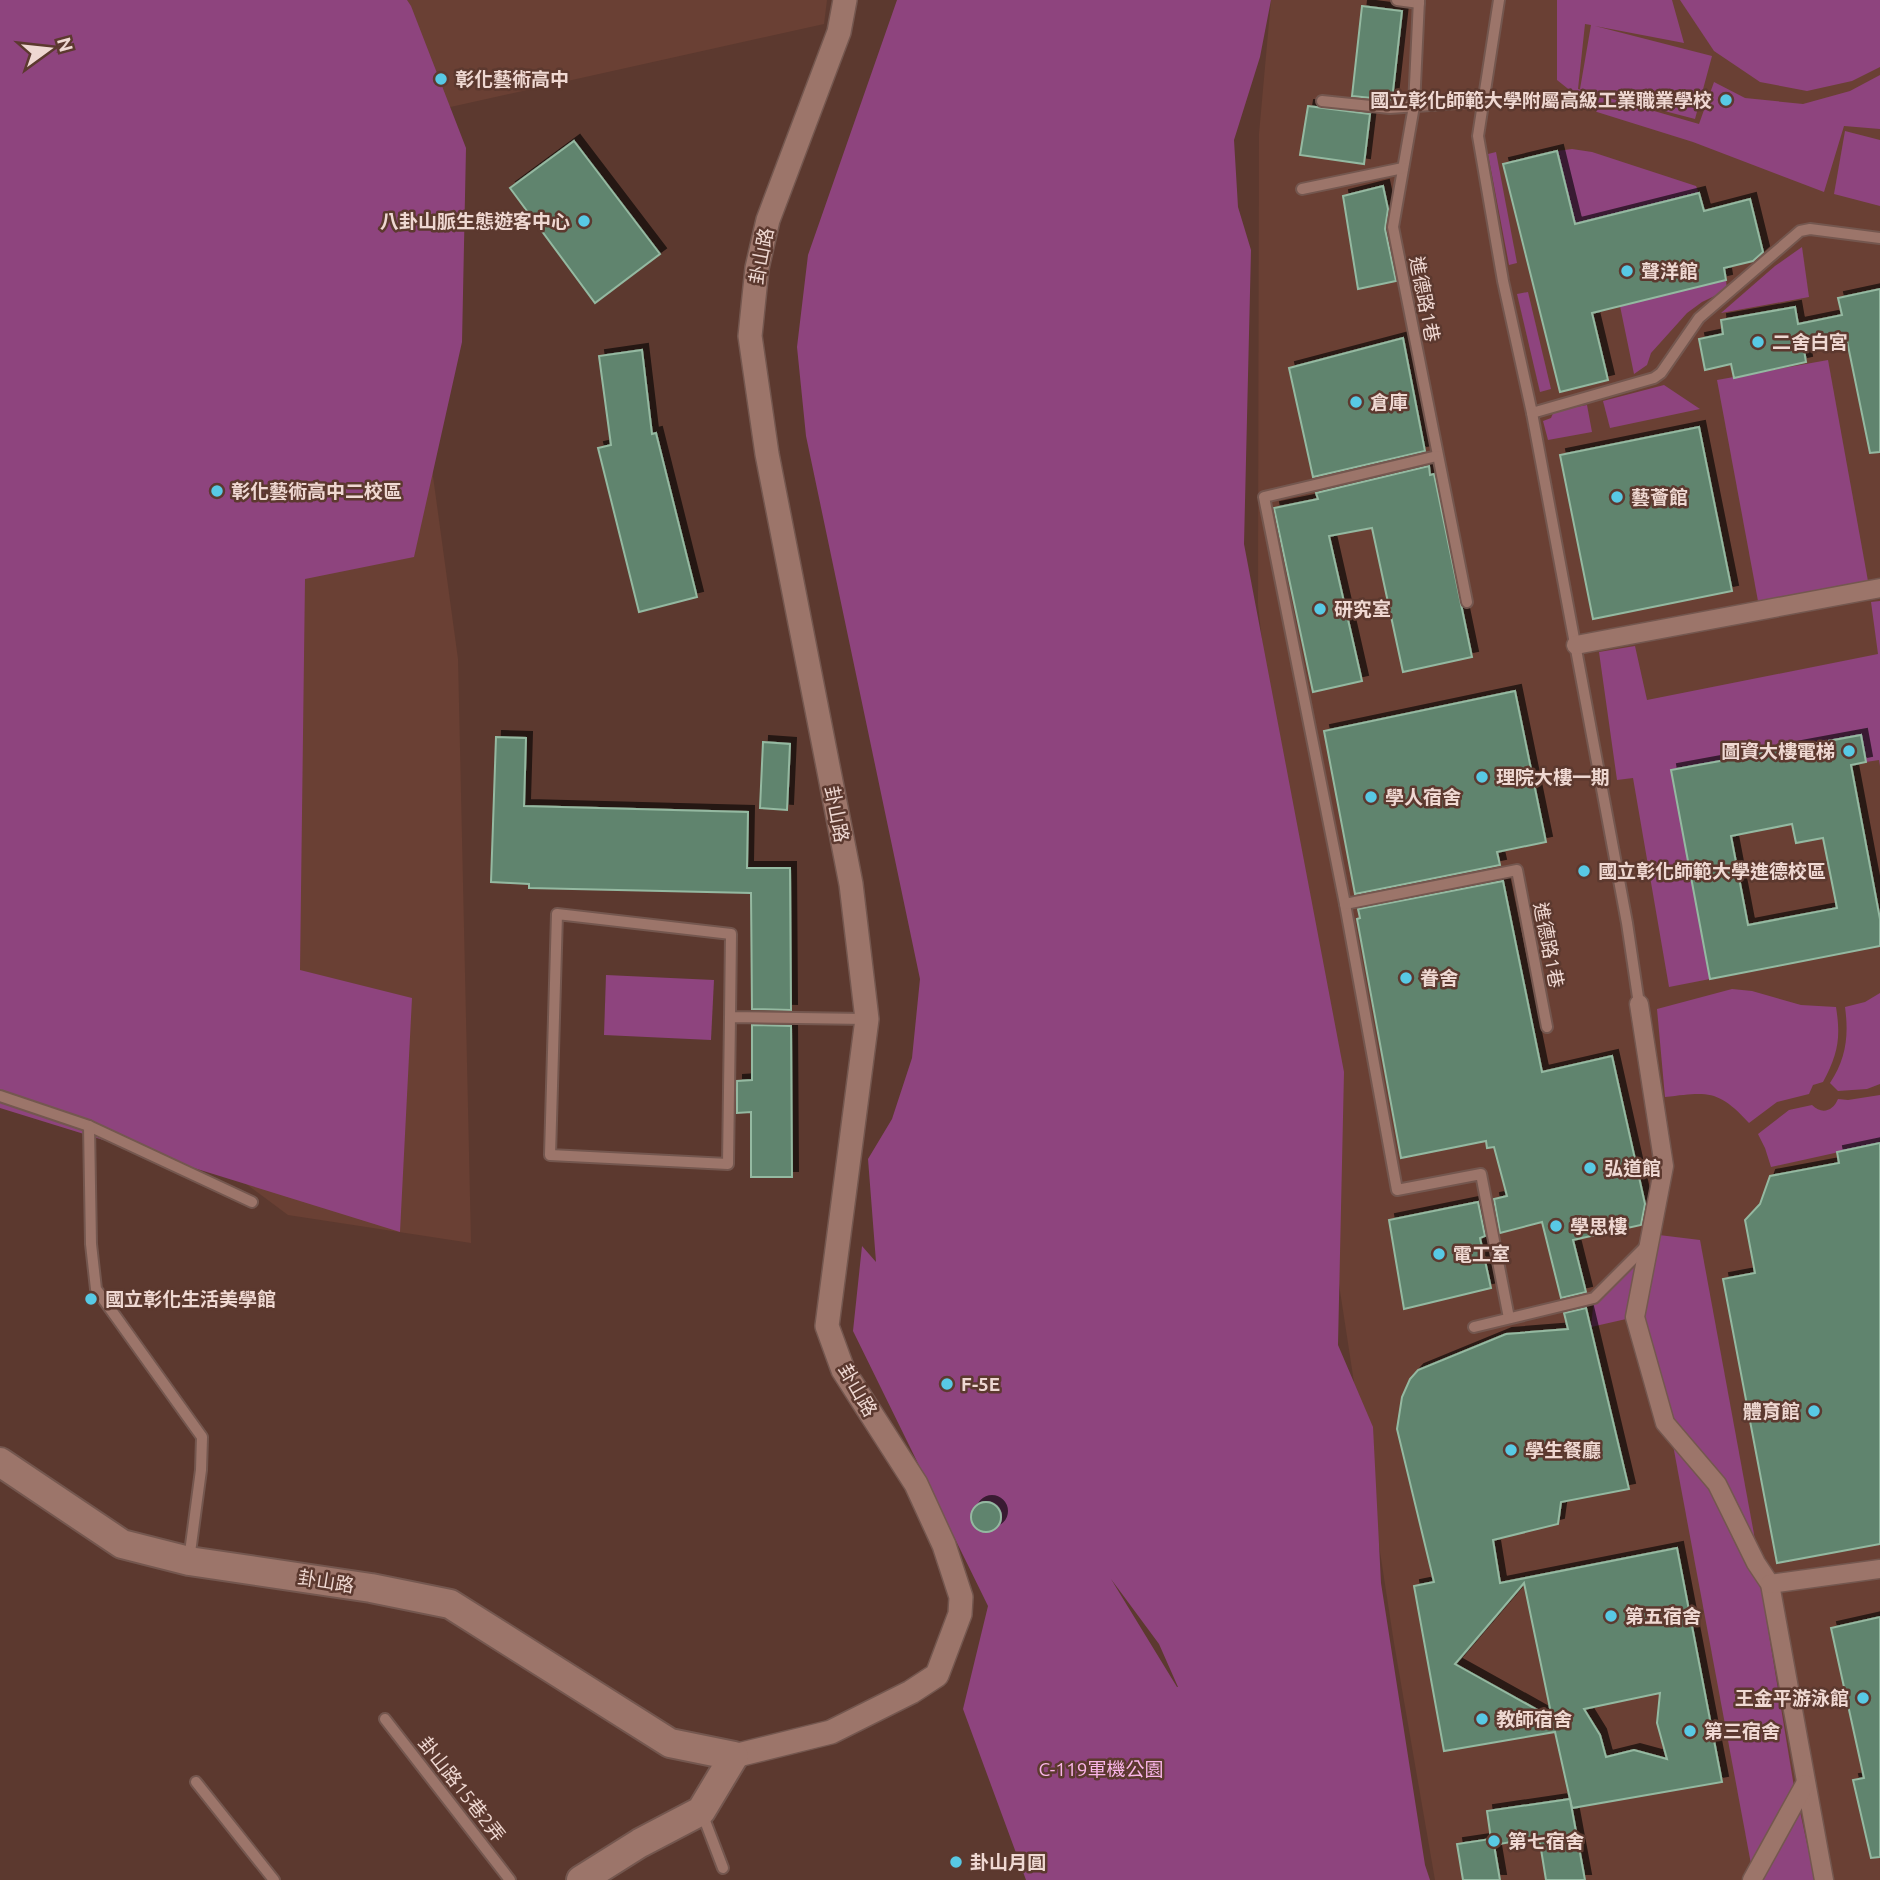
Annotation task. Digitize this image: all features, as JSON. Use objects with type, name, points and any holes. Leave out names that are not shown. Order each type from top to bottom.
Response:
[{"type":"street","name":"卦山路","points":[[0,1462],[122,1544],[189,1561],[371,1588],[450,1604],[670,1743],[734,1756],[831,1732],[911,1692],[937,1675],[960,1615],[961,1597],[944,1545],[916,1484],[843,1370],[827,1326],[867,1020],[851,884],[767,454],[750,336],[757,268],[768,220],[839,32],[845,0]]},
{"type":"street","points":[[1576,645],[1880,587]]},
{"type":"street","points":[[1639,1004],[1664,1166],[1635,1317],[1665,1423],[1717,1484],[1756,1563],[1770,1584],[1824,1880]]},
{"type":"street","points":[[1770,1584],[1880,1569]]},
{"type":"street","points":[[581,1880],[640,1843],[701,1811],[734,1756]]},
{"type":"street","points":[[1752,1880],[1805,1784]]},
{"type":"lane","points":[[1397,0],[1419,1]]},
{"type":"lane","points":[[1499,0],[1478,136],[1503,281],[1532,413],[1628,923],[1639,1004]]},
{"type":"lane","name":"進德路1巷","points":[[1419,1],[1414,106],[1393,227],[1467,602]]},
{"type":"lane","points":[[1322,101],[1390,108],[1483,102]]},
{"type":"lane","points":[[1302,189],[1404,168]]},
{"type":"lane","points":[[1532,413],[1654,378],[1661,373],[1699,318],[1800,231],[1810,229],[1880,237]]},
{"type":"lane","points":[[1437,456],[1264,497],[1345,904],[1397,1191],[1481,1174],[1509,1318]]},
{"type":"lane","name":"進德路1巷","points":[[1345,904],[1517,870],[1547,1027]]},
{"type":"lane","points":[[557,914],[731,934],[730,1017],[728,1164],[550,1155],[557,914]]},
{"type":"lane","points":[[730,1017],[867,1020]]},
{"type":"lane","points":[[0,1096],[89,1126],[252,1202]]},
{"type":"lane","points":[[89,1126],[91,1244],[96,1289],[202,1437],[201,1470],[189,1561]]},
{"type":"lane","points":[[1474,1327],[1594,1298],[1649,1242]]},
{"type":"lane","name":"卦山路15巷2弄","points":[[386,1719],[510,1880]]},
{"type":"lane","points":[[196,1782],[274,1880]]},
{"type":"lane","points":[[701,1811],[723,1868]]},
{"type":"shaded area","name":"彰化藝術高中","points":[[272,0],[827,0],[824,24],[329,134]]},
{"type":"shaded area","name":"國立彰化師範大學進德校區","points":[[1271,0],[1880,0],[1880,1880],[1435,1880],[1394,1643],[1321,1167],[1258,605],[1259,134]]},
{"type":"shaded area","name":"彰化藝術高中二校區","points":[[0,36],[412,323],[458,659],[471,1243],[288,1215],[103,1077]]},
{"type":"green space","name":"彰化藝術高中二校區","points":[[0,0],[407,0],[466,148],[462,342],[414,557],[305,579],[300,970],[412,998],[400,1232],[0,1108]]},
{"type":"green space","name":"C-119軍機公園","points":[[897,0],[1271,0],[1260,57],[1234,140],[1238,207],[1251,250],[1244,544],[1344,1072],[1338,1345],[1373,1427],[1381,1583],[1425,1865],[1430,1880],[1026,1880],[963,1709],[988,1606],[853,1331],[862,1246],[876,1262],[868,1159],[892,1119],[912,1058],[920,979],[806,436],[797,347],[808,255]],"holes":[[[1111,1579],[1159,1644],[1178,1687]]]},
{"type":"green space","points":[[1557,0],[1672,0],[1684,43],[1595,26],[1712,56],[1695,119],[1580,89],[1591,25],[1585,24],[1578,89],[1699,124],[1714,82],[1745,98],[1803,104],[1850,91],[1880,75],[1880,129],[1844,126],[1824,192],[1693,142],[1597,112],[1557,80]]},
{"type":"green space","points":[[1680,0],[1880,0],[1880,67],[1852,81],[1807,91],[1760,82],[1714,51]]},
{"type":"green space","points":[[1845,131],[1880,140],[1880,206],[1834,194]]},
{"type":"green space","points":[[1572,149],[1592,152],[1696,186],[1699,193],[1575,224],[1557,151]]},
{"type":"green space","points":[[1496,152],[1517,263],[1509,265],[1488,154]]},
{"type":"green space","points":[[1802,247],[1809,297],[1721,313],[1775,266]]},
{"type":"green space","points":[[1726,280],[1727,290],[1687,313],[1651,353],[1647,365],[1634,374],[1620,306]]},
{"type":"green space","points":[[1528,292],[1551,389],[1540,392],[1517,294]]},
{"type":"green space","points":[[1828,360],[1868,581],[1758,601],[1717,380]]},
{"type":"green space","points":[[1664,385],[1700,409],[1610,428],[1603,401]]},
{"type":"green space","points":[[1587,405],[1592,432],[1548,440],[1543,421],[1551,418],[1554,411]]},
{"type":"green space","points":[[1880,601],[1880,766],[1879,760],[1866,762],[1860,735],[1671,771],[1710,979],[1669,987],[1633,778],[1617,780],[1599,652],[1635,646],[1647,700],[1878,654],[1871,602]]},
{"type":"green space","points":[[606,975],[714,980],[711,1040],[604,1035]]},
{"type":"green space","points":[[1732,989],[1752,991],[1801,1005],[1836,1007],[1837,1046],[1823,1082],[1813,1085],[1809,1094],[1777,1102],[1749,1123],[1729,1104],[1712,1095],[1665,1097],[1657,1009]]},
{"type":"green space","points":[[1880,993],[1880,1084],[1867,1089],[1838,1091],[1830,1083],[1840,1065],[1845,1047],[1845,1007],[1865,1002]]},
{"type":"green space","points":[[1880,1095],[1880,1143],[1771,1167],[1758,1134],[1789,1110],[1812,1105],[1823,1111],[1833,1106],[1838,1099]]},
{"type":"green space","points":[[1659,1235],[1700,1240],[1758,1556],[1670,1419],[1643,1315]]},
{"type":"green space","points":[[1649,1242],[1635,1317],[1591,1327],[1594,1298]]},
{"type":"green space","points":[[1673,1445],[1711,1487],[1760,1580],[1795,1793],[1751,1864]]},
{"type":"green space","points":[[1799,1807],[1815,1880],[1757,1880]]},
{"type":"building","points":[[1362,6],[1402,11],[1392,100],[1352,96]]},
{"type":"building","points":[[1308,106],[1370,114],[1364,164],[1300,155]]},
{"type":"building","name":"八卦山脈生態遊客中心","points":[[574,141],[660,254],[595,303],[510,188]]},
{"type":"building","name":"聲洋館","points":[[1557,151],[1575,224],[1699,193],[1704,211],[1750,199],[1763,252],[1753,261],[1724,268],[1726,280],[1592,313],[1608,380],[1560,392],[1503,164]]},
{"type":"building","points":[[1383,186],[1388,209],[1385,229],[1396,281],[1358,289],[1343,196]]},
{"type":"building","points":[[1880,289],[1880,452],[1870,453],[1846,336],[1803,344],[1806,362],[1734,378],[1731,364],[1705,370],[1699,339],[1723,334],[1721,320],[1795,307],[1798,324],[1842,315],[1838,298]]},
{"type":"building","name":"倉庫","points":[[1403,338],[1425,451],[1313,477],[1289,368]]},
{"type":"building","points":[[642,350],[652,434],[656,433],[697,597],[639,612],[598,448],[611,445],[599,356]]},
{"type":"building","name":"藝薈館","points":[[1699,427],[1732,591],[1593,619],[1560,455]]},
{"type":"building","points":[[1429,466],[1430,475],[1434,474],[1472,657],[1403,672],[1372,528],[1329,536],[1362,681],[1313,692],[1274,508],[1318,499],[1316,493]]},
{"type":"building","points":[[1515,691],[1546,842],[1497,852],[1500,865],[1355,894],[1324,731]]},
{"type":"building","points":[[1861,735],[1866,762],[1851,765],[1880,919],[1880,946],[1710,979],[1671,770]],"holes":[[[1792,824],[1796,843],[1823,838],[1837,908],[1748,925],[1731,836]]]},
{"type":"building","points":[[496,737],[526,738],[524,806],[748,812],[747,868],[790,868],[791,1010],[752,1009],[751,893],[529,888],[529,884],[491,882]]},
{"type":"building","points":[[763,742],[790,744],[787,810],[760,808]]},
{"type":"building","points":[[1503,881],[1542,1072],[1612,1056],[1645,1204],[1641,1225],[1573,1240],[1586,1292],[1561,1298],[1542,1222],[1500,1233],[1494,1199],[1507,1196],[1494,1147],[1487,1148],[1486,1141],[1401,1158],[1357,919],[1360,918],[1358,909]]},
{"type":"building","points":[[752,1025],[791,1026],[792,1177],[751,1177],[751,1112],[737,1113],[737,1081],[752,1080]]},
{"type":"building","name":"體育館","points":[[1880,1143],[1880,1544],[1777,1563],[1723,1279],[1755,1273],[1745,1220],[1760,1204],[1770,1176],[1839,1163],[1837,1152]]},
{"type":"building","name":"電工室","points":[[1478,1202],[1485,1236],[1480,1238],[1491,1288],[1404,1309],[1389,1220]]},
{"type":"building","points":[[1586,1308],[1629,1489],[1561,1502],[1558,1524],[1493,1540],[1500,1583],[1677,1548],[1722,1782],[1572,1808],[1555,1732],[1444,1751],[1414,1586],[1434,1582],[1397,1429],[1402,1397],[1410,1379],[1418,1370],[1506,1334],[1568,1329],[1564,1313]],"holes":[[[1524,1583],[1545,1684],[1552,1718],[1455,1664]],[[1660,1693],[1657,1723],[1667,1759],[1634,1750],[1606,1757],[1600,1735],[1584,1709]]]},
{"type":"building","points":[[986,1502],[997,1506],[1001,1517],[997,1528],[986,1532],[975,1528],[971,1517],[975,1506]]},
{"type":"building","name":"王金平游泳館","points":[[1880,1617],[1880,1857],[1871,1858],[1853,1780],[1864,1778],[1831,1628]]},
{"type":"building","name":"第七宿舍","points":[[1570,1799],[1585,1880],[1546,1880],[1539,1837],[1494,1845],[1500,1880],[1463,1880],[1457,1844],[1491,1839],[1487,1811]]},
{"type":"place","name":"彰化藝術高中","points":[[441,79]]},
{"type":"place","name":"國立彰化師範大學附屬高級工業職業學校","points":[[1726,100]]},
{"type":"place","name":"八卦山脈生態遊客中心","points":[[584,221]]},
{"type":"place","name":"聲洋館","points":[[1627,271]]},
{"type":"place","name":"二舍白宮","points":[[1758,342]]},
{"type":"place","name":"倉庫","points":[[1356,402]]},
{"type":"place","name":"彰化藝術高中二校區","points":[[217,491]]},
{"type":"place","name":"藝薈館","points":[[1617,497]]},
{"type":"place","name":"研究室","points":[[1320,609]]},
{"type":"place","name":"圖資大樓電梯","points":[[1849,751]]},
{"type":"place","name":"理院大樓一期","points":[[1482,777]]},
{"type":"place","name":"學人宿舍","points":[[1371,797]]},
{"type":"place","name":"國立彰化師範大學進德校區","points":[[1584,871]]},
{"type":"place","name":"眷舍","points":[[1406,978]]},
{"type":"place","name":"弘道館","points":[[1590,1168]]},
{"type":"place","name":"學思樓","points":[[1556,1226]]},
{"type":"place","name":"電工室","points":[[1439,1254]]},
{"type":"place","name":"國立彰化生活美學館","points":[[91,1299]]},
{"type":"place","name":"F-5E","points":[[947,1384]]},
{"type":"place","name":"體育館","points":[[1814,1411]]},
{"type":"place","name":"學生餐廳","points":[[1511,1450]]},
{"type":"place","name":"第五宿舍","points":[[1611,1616]]},
{"type":"place","name":"王金平游泳館","points":[[1863,1698]]},
{"type":"place","name":"教師宿舍","points":[[1482,1719]]},
{"type":"place","name":"第三宿舍","points":[[1690,1731]]},
{"type":"place","name":"第七宿舍","points":[[1494,1841]]},
{"type":"place","name":"卦山月圓","points":[[956,1862]]}]
